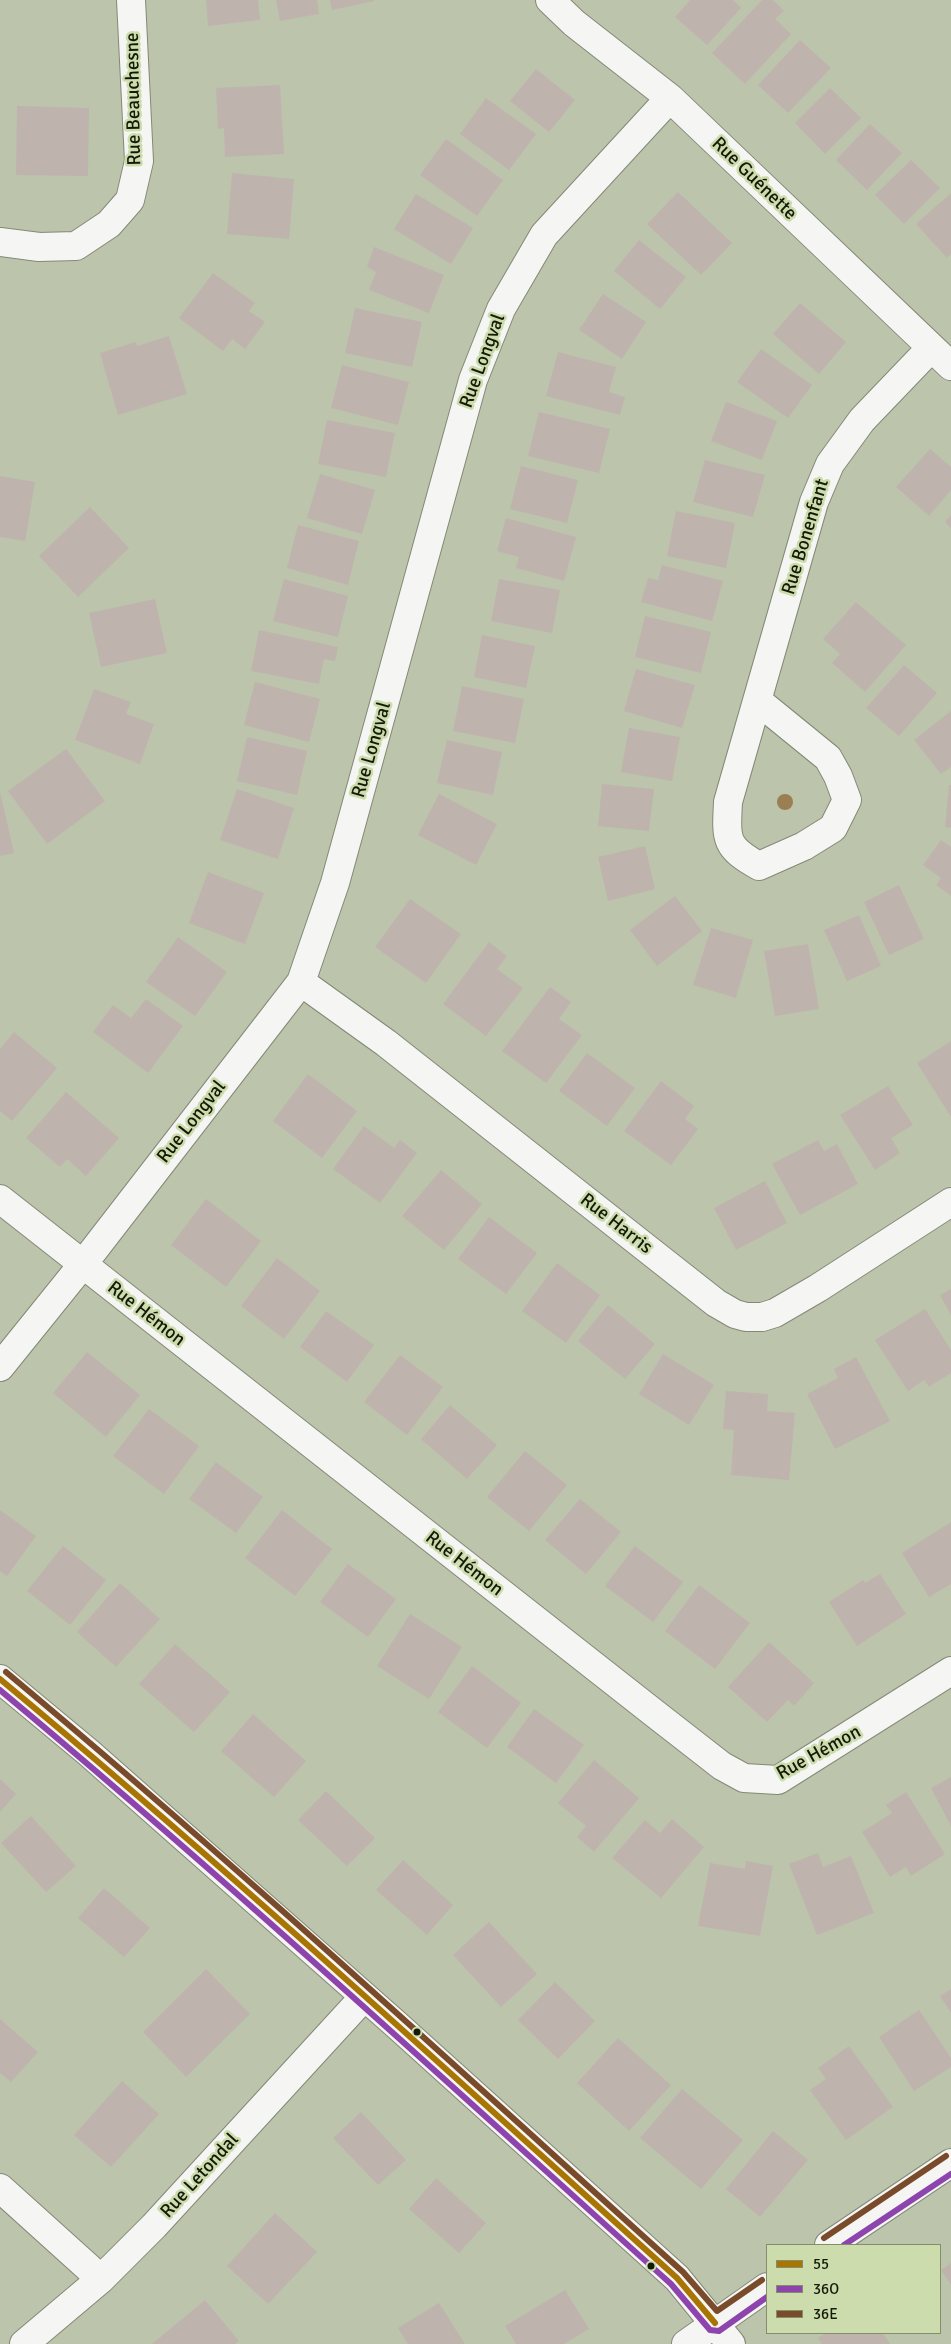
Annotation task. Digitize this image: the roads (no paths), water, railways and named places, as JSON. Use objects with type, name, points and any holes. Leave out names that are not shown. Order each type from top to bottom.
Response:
[{"type":"street","name":"Rue Beauchesne","points":[[0,242],[39,247],[76,246],[108,224],[130,200],[139,161],[131,0]]},
{"type":"street","name":"Rue Guénette","points":[[550,0],[574,23],[670,98],[951,366]]},
{"type":"street","name":"Rue Longval","points":[[0,1367],[83,1264],[300,982],[335,883],[473,380],[502,309],[544,235],[670,98]]},
{"type":"street","name":"Rue Bonenfant","points":[[758,701],[828,758],[838,776],[847,800],[833,828],[804,846],[759,866],[737,854],[726,832],[728,802],[814,502],[830,464],[862,420],[931,348]]},
{"type":"street","name":"Rue Harris","points":[[300,982],[386,1043],[716,1303],[735,1314],[762,1317],[776,1313],[951,1202]]},
{"type":"street","name":"Rue Hémon","points":[[0,1199],[722,1766],[744,1778],[778,1780],[951,1671]]},
{"type":"street","points":[[0,1679],[90,1753],[364,1996],[677,2278],[723,2334]]},
{"type":"street","name":"Rue Letondal","points":[[24,2344],[100,2279],[154,2226],[364,1996]]},
{"type":"street","points":[[830,2244],[951,2162]]},
{"type":"street","points":[[0,2188],[100,2279]]},
{"type":"street","points":[[686,2344],[723,2334],[766,2288]]}]
